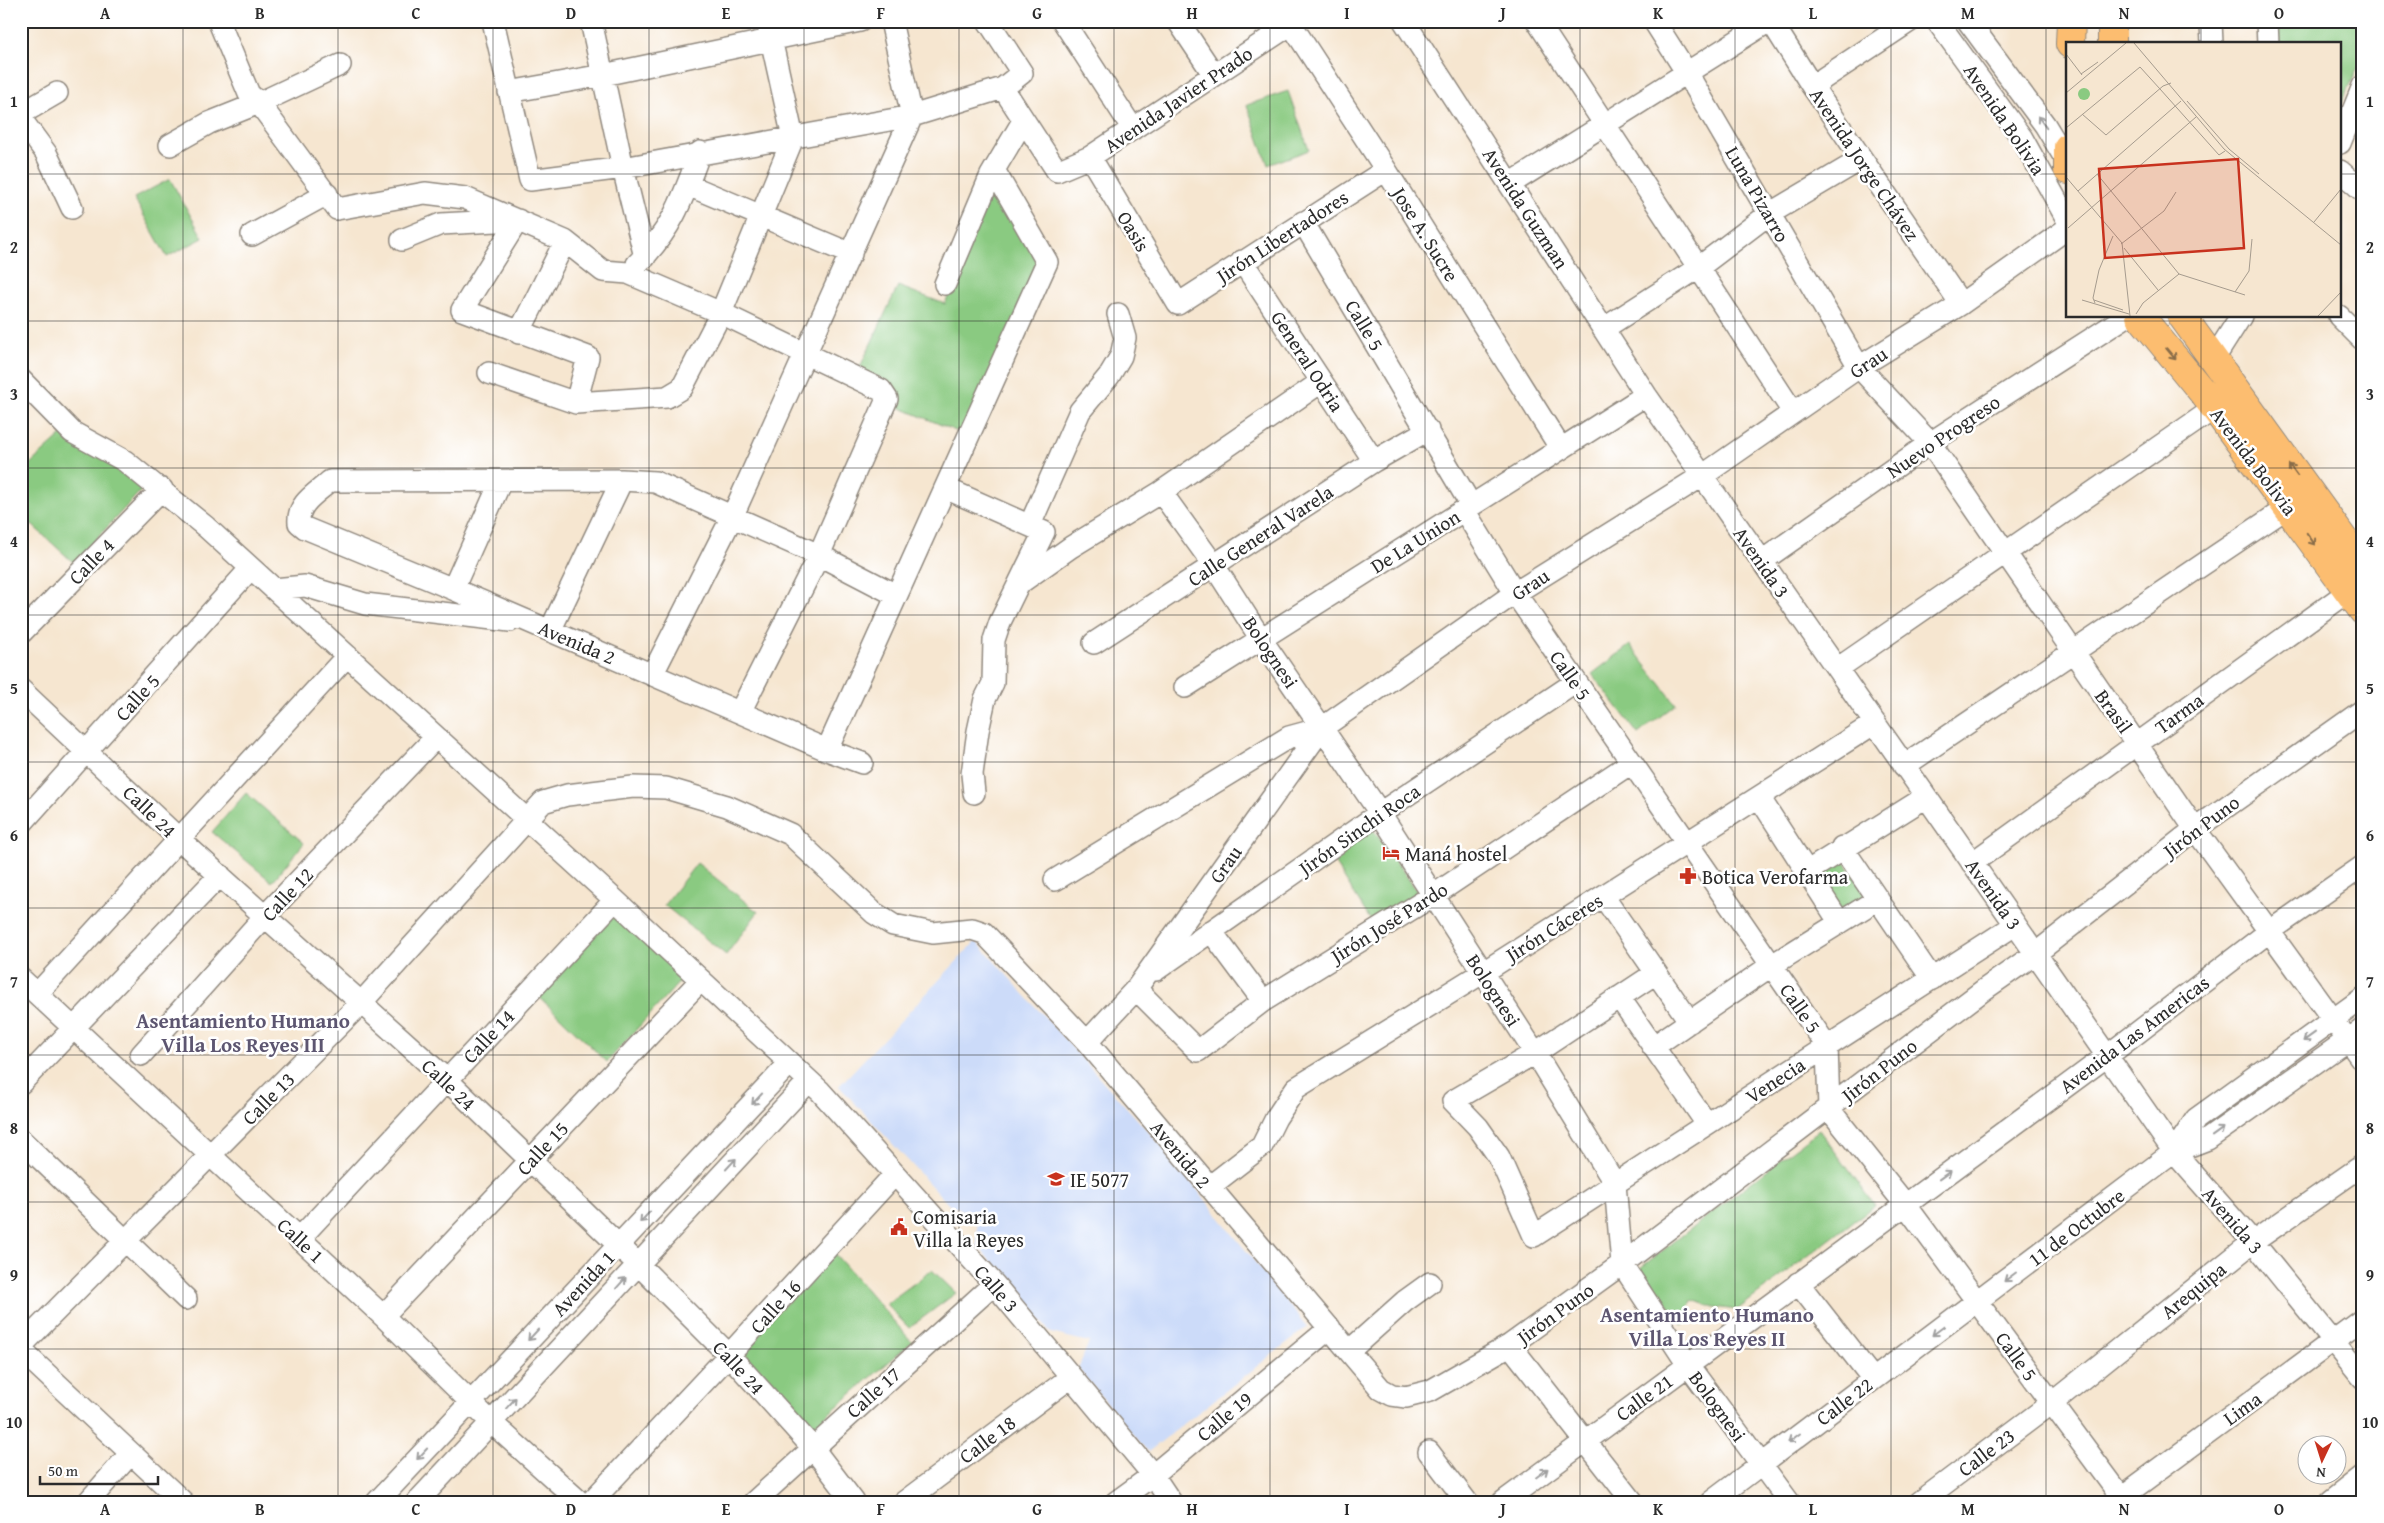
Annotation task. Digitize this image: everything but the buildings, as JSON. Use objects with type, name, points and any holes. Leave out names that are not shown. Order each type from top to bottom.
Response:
[{"type":"main road","points":[[2070,42],[2071,21]]},
{"type":"main road","points":[[2112,21],[2112,42]]},
{"type":"main road","name":"Avenida Bolivia","points":[[2142,318],[2215,408],[2299,500],[2363,566]]},
{"type":"main road","name":"Avenida Bolivia","points":[[2183,318],[2213,360],[2358,594]]},
{"type":"street","points":[[493,21],[530,180],[623,168],[700,152],[793,138],[912,116],[1003,88],[1022,73],[988,21]]},
{"type":"street","points":[[591,21],[623,168],[645,256]]},
{"type":"street","points":[[509,92],[603,76],[769,30],[860,21]]},
{"type":"street","points":[[652,675],[733,515],[912,116],[891,21]]},
{"type":"street","points":[[1064,21],[1133,129]]},
{"type":"street","points":[[1178,21],[1214,75]]},
{"type":"street","name":"Avenida Guzman","points":[[1404,21],[1646,395]]},
{"type":"street","points":[[1537,21],[1793,412]]},
{"type":"street","name":"Luna Pizarro","points":[[1654,21],[1687,72],[1859,367]]},
{"type":"street","points":[[1510,184],[1770,21]]},
{"type":"street","name":"Avenida Jorge Chávez","points":[[1770,21],[1812,86],[1961,304]]},
{"type":"street","points":[[1812,86],[1910,21]]},
{"type":"street","name":"Avenida Bolivia","points":[[1937,21],[2022,138],[2066,217]]},
{"type":"street","name":"Avenida Bolivia","points":[[1968,21],[2044,125],[2066,159]]},
{"type":"street","points":[[2211,21],[2212,42]]},
{"type":"street","points":[[2267,21],[2268,42]]},
{"type":"street","points":[[219,22],[249,94],[258,103],[337,209],[425,193],[447,194],[465,198],[565,241],[603,271],[628,273],[721,313],[881,390],[888,399],[819,555],[740,712]]},
{"type":"street","name":"Avenida Javier Prado","points":[[1022,120],[1057,171],[1090,157],[1292,22]]},
{"type":"street","name":"Jose A. Sucre","points":[[1292,22],[1561,449]]},
{"type":"street","points":[[489,373],[576,403],[668,397],[682,388],[721,313],[793,138],[769,30]]},
{"type":"street","points":[[170,145],[209,123],[258,103],[340,65]]},
{"type":"street","points":[[2342,138],[2363,86]]},
{"type":"street","points":[[945,284],[994,170],[1022,120],[1003,88]]},
{"type":"street","points":[[21,114],[57,93]]},
{"type":"street","points":[[21,119],[46,153],[72,208]]},
{"type":"street","points":[[628,273],[657,244],[677,213],[700,152]]},
{"type":"street","name":"Oasis","points":[[1090,157],[1178,304]]},
{"type":"street","points":[[1603,328],[1698,268],[1769,214],[1862,159]]},
{"type":"street","points":[[827,750],[1046,262],[994,170]]},
{"type":"street","name":"Jirón Libertadores","points":[[1178,304],[1386,170]]},
{"type":"street","points":[[2342,173],[2363,191]]},
{"type":"street","points":[[688,186],[851,254]]},
{"type":"street","points":[[252,234],[327,194]]},
{"type":"street","points":[[402,240],[441,224],[518,220]]},
{"type":"street","points":[[518,220],[462,310],[588,357],[576,403]]},
{"type":"street","name":"Calle 5","points":[[1303,222],[1428,430],[1514,593],[1827,1046],[1828,1109],[1905,1204],[2052,1403],[2120,1500]]},
{"type":"street","name":"Grau","points":[[1087,1042],[1140,984],[1322,728],[1514,593],[1702,476],[1859,367],[1961,304],[2066,229]]},
{"type":"street","points":[[519,332],[565,241]]},
{"type":"street","name":"General Odria","points":[[1242,261],[1374,461]]},
{"type":"street","points":[[1030,525],[1080,411],[1109,376],[1121,356],[1125,338],[1118,314]]},
{"type":"street","name":"Nuevo Progreso","points":[[1762,561],[1930,443],[2124,318]]},
{"type":"street","points":[[2213,360],[2240,318]]},
{"type":"street","points":[[2341,318],[2363,340]]},
{"type":"street","name":"Brasil","points":[[1859,367],[1930,443],[2195,829],[2333,1019],[2355,1034],[2363,1060]]},
{"type":"street","name":"Calle 3","points":[[21,380],[72,432],[125,461],[162,489],[251,568],[615,900],[809,1081],[994,1284],[1153,1475],[1171,1502]]},
{"type":"street","points":[[1021,582],[1071,547],[1161,492],[1322,382]]},
{"type":"street","name":"De La Union","points":[[1184,687],[1646,395]]},
{"type":"street","name":"Avenida 3","points":[[1646,395],[2174,1152],[2253,1242],[2363,1378]]},
{"type":"street","points":[[1837,669],[2215,408]]},
{"type":"street","name":"Calle General Varela","points":[[1094,643],[1374,461],[1428,430]]},
{"type":"street","points":[[453,589],[501,481],[622,480],[655,482],[733,515],[819,555],[896,595]]},
{"type":"street","points":[[274,589],[305,586],[365,604],[542,627],[622,480]]},
{"type":"street","name":"Avenida 2","points":[[501,481],[330,481],[302,506],[298,516],[298,523],[305,528],[453,589],[827,750],[862,763]]},
{"type":"street","points":[[945,488],[1044,532],[1000,622],[994,640],[994,683],[985,699],[978,731],[972,774],[974,793]]},
{"type":"street","name":"Calle 4","points":[[21,633],[162,489]]},
{"type":"street","name":"Bolognesi","points":[[1161,492],[1213,564],[1261,639],[1380,813],[1534,1052],[1614,1184],[1622,1264],[1688,1365],[1789,1502]]},
{"type":"street","points":[[1904,766],[2299,500]]},
{"type":"street","name":"Calle 5","points":[[21,824],[88,752],[251,568]]},
{"type":"street","name":"Tarma","points":[[1972,863],[2137,744],[2358,594]]},
{"type":"street","points":[[27,988],[179,839],[347,656]]},
{"type":"street","name":"Jirón Sinchi Roca","points":[[1140,984],[1211,931],[1380,813],[1576,682]]},
{"type":"street","name":"Calle 24","points":[[21,690],[179,839],[446,1080],[638,1264],[729,1355],[812,1447],[854,1502]]},
{"type":"street","name":"Jirón Puno","points":[[1381,1389],[1392,1395],[1406,1397],[1430,1391],[1510,1345],[1622,1264],[1985,989],[2035,954],[2195,829],[2363,710]]},
{"type":"street","name":"Jirón Cáceres","points":[[1209,1187],[1262,1146],[1276,1118],[1296,1088],[1482,973],[1875,723]]},
{"type":"street","points":[[1055,880],[1289,737],[1322,728]]},
{"type":"street","name":"Calle 12","points":[[141,1055],[265,916],[436,737]]},
{"type":"street","name":"Jirón José Pardo","points":[[1140,984],[1198,1051],[1263,1001],[1434,895],[1631,763]]},
{"type":"street","name":"Calle 13","points":[[21,1346],[360,1004],[542,802],[567,795],[633,787],[666,788],[727,806],[790,834],[874,913],[893,925],[933,933],[972,929]]},
{"type":"street","points":[[1759,796],[1840,923]]},
{"type":"street","points":[[1808,871],[1926,797]]},
{"type":"street","points":[[1842,848],[1932,979]]},
{"type":"street","name":"Avenida Las Americas","points":[[1905,1204],[2107,1056],[2270,931],[2363,866]]},
{"type":"street","points":[[21,1083],[220,875]]},
{"type":"street","points":[[1603,896],[1690,1022]]},
{"type":"street","points":[[1653,1046],[1772,965],[1878,899]]},
{"type":"street","name":"Calle 14","points":[[299,1239],[615,900]]},
{"type":"street","name":"Venecia","points":[[1534,1052],[1453,1100],[1478,1127],[1499,1157],[1534,1236],[2015,925]]},
{"type":"street","name":"Avenida 2","points":[[972,929],[984,933],[1087,1042],[1381,1389]]},
{"type":"street","points":[[1211,931],[1263,1001]]},
{"type":"street","points":[[1534,1052],[1656,973]]},
{"type":"street","name":"Calle 15","points":[[382,1316],[701,980]]},
{"type":"street","name":"Calle 1","points":[[27,988],[74,1028],[211,1155],[382,1316],[492,1424],[580,1502]]},
{"type":"street","points":[[1618,997],[1707,1124]]},
{"type":"street","name":"11 de Octubre","points":[[2174,1152],[2196,1120],[2363,998]]},
{"type":"street","name":"11 de Octubre","points":[[1977,1302],[2174,1152],[2208,1139],[2355,1034]]},
{"type":"street","name":"Avenida 1","points":[[377,1502],[790,1063]]},
{"type":"street","name":"Avenida 1","points":[[418,1502],[809,1081]]},
{"type":"street","points":[[21,1140],[186,1299]]},
{"type":"street","name":"Arequipa","points":[[2052,1403],[2253,1242],[2363,1165]]},
{"type":"street","name":"Calle 16","points":[[591,1502],[895,1174]]},
{"type":"street","name":"Calle 21","points":[[1503,1502],[1905,1204]]},
{"type":"street","points":[[1349,1352],[1405,1301],[1430,1283]]},
{"type":"street","points":[[1798,1283],[1873,1380]]},
{"type":"street","name":"Calle 17","points":[[754,1502],[812,1447],[994,1284]]},
{"type":"street","name":"Calle 22","points":[[1711,1502],[1977,1302]]},
{"type":"street","name":"Lima","points":[[2120,1500],[2363,1319]]},
{"type":"street","name":"Calle 19","points":[[1116,1502],[1153,1475],[1330,1328]]},
{"type":"street","points":[[1510,1345],[1633,1502]]},
{"type":"street","points":[[21,1350],[183,1502]]},
{"type":"street","name":"Calle 18","points":[[904,1502],[1071,1377]]},
{"type":"street","name":"Calle 23","points":[[1920,1502],[2052,1403]]},
{"type":"street","points":[[1429,1452],[1467,1502]]},
{"type":"street","points":[[88,1502],[131,1453]]},
{"type":"street","points":[[2330,1502],[2363,1476]]},
{"type":"shaded area","name":"IE 5077","points":[[976,941],[1167,1152],[1307,1327],[1148,1452],[1078,1369],[1089,1342],[1051,1333],[977,1245],[977,1225],[959,1208],[949,1205],[839,1086]]},
{"type":"green space","points":[[2271,21],[2363,21],[2363,57],[2342,103],[2342,42],[2271,42]]},
{"type":"green space","points":[[1288,91],[1309,150],[1268,165],[1247,105]]},
{"type":"green space","points":[[170,179],[203,238],[167,257],[134,198]]},
{"type":"green space","points":[[996,189],[1041,260],[963,434],[896,406],[898,394],[888,381],[859,369],[898,286],[945,304],[989,197]]},
{"type":"green space","points":[[63,434],[147,484],[74,563],[21,515],[21,472]]},
{"type":"green space","points":[[1630,645],[1676,704],[1638,734],[1592,674]]},
{"type":"green space","points":[[246,793],[304,843],[272,882],[212,832]]},
{"type":"green space","points":[[1372,828],[1420,895],[1373,924],[1329,854]]},
{"type":"green space","points":[[1839,853],[1867,895],[1840,913],[1811,871]]},
{"type":"green space","points":[[697,863],[758,912],[726,955],[664,905]]},
{"type":"green space","points":[[613,909],[683,978],[607,1062],[534,992]]},
{"type":"green space","points":[[1819,1130],[1875,1205],[1737,1310],[1714,1307],[1692,1300],[1683,1325],[1640,1268]]},
{"type":"green space","points":[[834,1253],[912,1342],[805,1434],[738,1354]]},
{"type":"green space","points":[[932,1270],[956,1293],[909,1328],[886,1304]]},
{"type":"place","name":"Maná hostel","points":[[1391,853]]},
{"type":"place","name":"Botica Verofarma","points":[[1688,876]]},
{"type":"place","name":"IE 5077","points":[[1056,1179]]},
{"type":"place","name":"Comisaria Villa la Reyes","points":[[899,1227]]},
{"type":"district","name":"Asentamiento Humano Villa Los Reyes III","points":[[243,1032]]},
{"type":"district","name":"Asentamiento Humano Villa Los Reyes II","points":[[1707,1326]]}]
